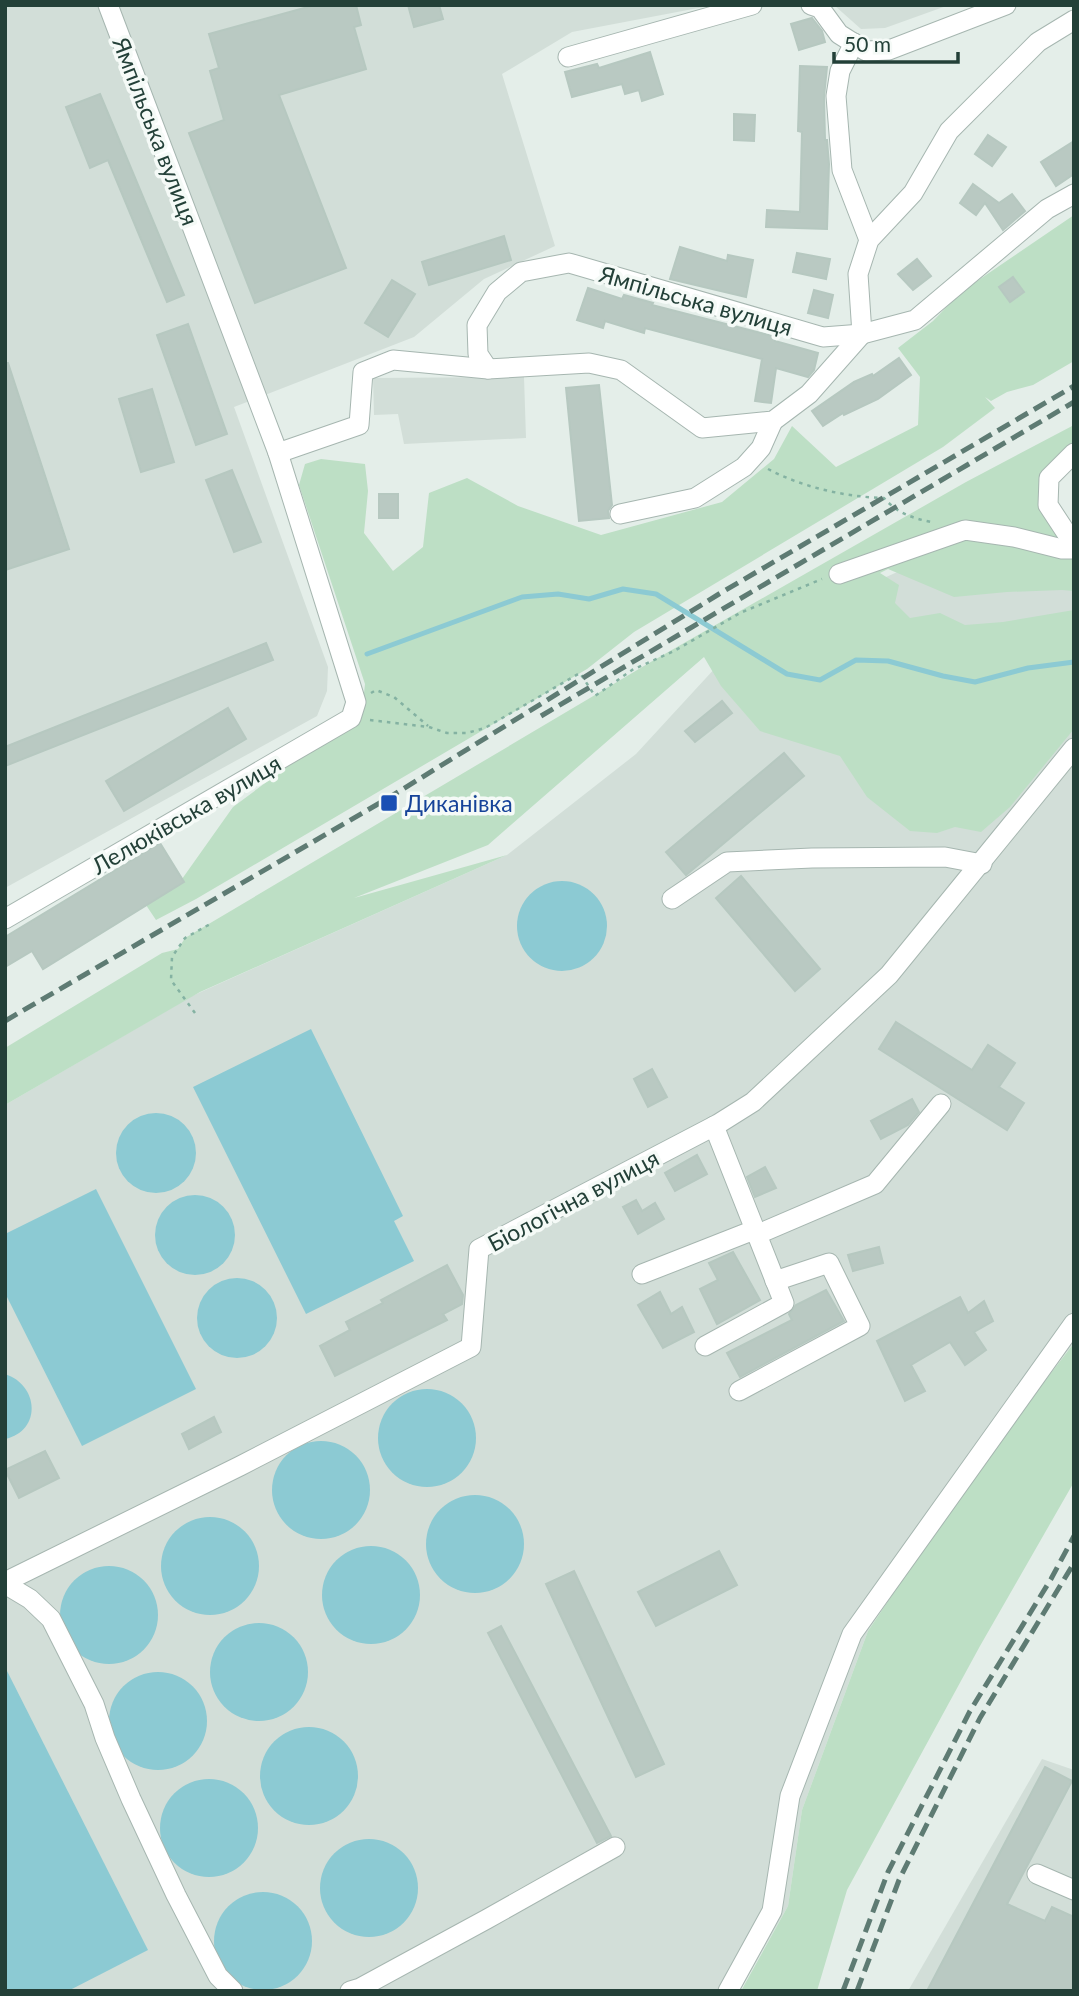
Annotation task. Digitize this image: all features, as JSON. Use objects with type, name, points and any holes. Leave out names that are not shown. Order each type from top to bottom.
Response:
[{"type":"street","name":"Ямпільська вулиця","points":[[108,5],[278,453],[354,710]]},
{"type":"street","points":[[568,57],[752,5]]},
{"type":"street","points":[[811,5],[820,8],[839,34],[866,51],[889,50],[1006,5]]},
{"type":"street","points":[[620,514],[695,498],[744,467],[761,448],[773,421],[809,394],[862,334],[858,274],[869,240],[913,193],[949,131],[1038,42],[1074,20]]},
{"type":"street","points":[[854,43],[840,71],[836,96],[842,170],[869,240]]},
{"type":"street","name":"Ямпільська вулиця","points":[[488,369],[478,354],[477,325],[498,292],[520,272],[569,263],[823,337],[862,334],[915,320],[1047,209],[1074,194]]},
{"type":"street","points":[[278,453],[359,425],[363,372],[393,360],[488,369],[589,363],[621,370],[702,428],[773,421]]},
{"type":"street","points":[[1074,453],[1049,478],[1048,505],[1067,534],[1074,539]]},
{"type":"street","points":[[839,574],[965,530],[1074,549]]},
{"type":"street","name":"Лелюківська вулиця","points":[[5,919],[354,710]]},
{"type":"street","name":"Біологічна вулиця","points":[[5,1583],[471,1347],[479,1249],[714,1126],[753,1102],[889,975],[1074,748]]},
{"type":"street","points":[[672,899],[727,862],[945,857],[982,864]]},
{"type":"street","points":[[642,1274],[755,1233],[875,1184],[941,1104]]},
{"type":"street","points":[[705,1346],[784,1303],[714,1126]]},
{"type":"street","points":[[739,1391],[860,1326],[830,1262],[775,1281]]},
{"type":"street","points":[[729,1991],[772,1911],[790,1796],[852,1634],[1074,1323]]},
{"type":"street","points":[[5,1583],[30,1599],[51,1619],[94,1704],[105,1738],[136,1811],[222,1984],[233,1991]]},
{"type":"street","points":[[355,1990],[615,1847]]},
{"type":"street","points":[[1038,1874],[1074,1890]]},
{"type":"path","points":[[758,465],[794,483],[884,498],[892,507],[910,517],[932,522]]},
{"type":"path","points":[[354,710],[447,733],[485,729],[580,673],[595,696],[632,670],[724,622],[839,574]]},
{"type":"path","points":[[354,710],[376,690],[394,696],[429,727]]},
{"type":"path","points":[[195,1013],[171,980],[172,957],[185,938],[212,923]]},
{"type":"shaded area","points":[[5,5],[714,5],[572,32],[502,74],[555,246],[484,279],[414,337],[234,407],[328,667],[327,691],[317,716],[5,888]]},
{"type":"shaded area","points":[[834,5],[949,5],[885,28],[861,29]]},
{"type":"shaded area","points":[[524,377],[526,438],[404,444],[398,414],[374,415],[373,378]]},
{"type":"shaded area","points":[[973,538],[1074,559],[1074,1343],[1012,1419],[930,1535],[868,1631],[802,1810],[788,1906],[740,1991],[5,1991],[5,1105],[192,996],[507,855],[636,754],[717,666],[826,604]]},
{"type":"shaded area","points":[[1042,1759],[1074,1770],[1074,1991],[908,1991]]},
{"type":"green space","points":[[1074,215],[1074,361],[1033,385],[1007,392],[991,401],[985,397],[995,408],[943,447],[634,632],[587,669],[156,920],[146,905],[182,879],[233,807],[362,711],[365,684],[299,485],[305,464],[321,459],[365,464],[368,491],[364,533],[393,571],[423,547],[429,493],[467,478],[518,506],[601,535],[722,502],[774,459],[792,426],[836,467],[918,425],[920,377],[898,348],[933,321],[961,292]]},
{"type":"green space","points":[[1074,425],[1074,454],[1068,457],[1048,505],[1074,537],[1074,591],[1007,592],[954,597],[888,569],[880,573],[899,585],[895,603],[910,618],[940,613],[965,625],[1003,622],[1074,610],[1074,729],[1010,807],[981,832],[955,827],[937,833],[910,831],[867,797],[840,756],[760,731],[721,686],[704,657],[488,845],[354,898],[507,855],[200,992],[5,1105],[5,1048],[162,953],[178,949],[185,938],[649,663],[966,482]]},
{"type":"green space","points":[[1074,1343],[1074,1482],[980,1646],[847,1890],[817,1991],[741,1991],[788,1906],[802,1810],[868,1631],[974,1473]]},
{"type":"water","points":[[562,881],[579,884],[594,894],[604,909],[607,926],[604,943],[594,958],[579,968],[562,971],[545,968],[530,958],[520,943],[517,926],[520,909],[530,894],[545,884]]},
{"type":"water","points":[[311,1029],[403,1216],[394,1221],[414,1261],[306,1314],[193,1087]]},
{"type":"water","points":[[156,1113],[171,1116],[184,1125],[193,1138],[196,1153],[193,1168],[184,1181],[171,1190],[156,1193],[141,1190],[128,1181],[119,1168],[116,1153],[119,1138],[128,1125],[141,1116]]},
{"type":"water","points":[[96,1189],[196,1389],[82,1446],[5,1293],[5,1234]]},
{"type":"water","points":[[195,1195],[210,1198],[223,1207],[232,1220],[235,1235],[232,1250],[223,1263],[210,1272],[195,1275],[180,1272],[167,1263],[158,1250],[155,1235],[158,1220],[167,1207],[180,1198]]},
{"type":"water","points":[[237,1278],[252,1281],[265,1290],[274,1303],[277,1318],[274,1333],[265,1346],[252,1355],[237,1358],[222,1355],[209,1346],[200,1333],[197,1318],[200,1303],[209,1290],[222,1281]]},
{"type":"water","points":[[5,1374],[25,1388],[32,1408],[25,1427],[5,1439]]},
{"type":"water","points":[[427,1389],[446,1393],[461,1404],[472,1419],[476,1438],[472,1457],[461,1472],[446,1483],[427,1487],[408,1483],[393,1472],[382,1457],[378,1438],[382,1419],[393,1404],[408,1393]]},
{"type":"water","points":[[321,1441],[340,1445],[355,1456],[366,1471],[370,1490],[366,1509],[355,1524],[340,1535],[321,1539],[302,1535],[287,1524],[276,1509],[272,1490],[276,1471],[287,1456],[302,1445]]},
{"type":"water","points":[[475,1495],[494,1499],[509,1510],[520,1525],[524,1544],[520,1563],[509,1578],[494,1589],[475,1593],[456,1589],[441,1578],[430,1563],[426,1544],[430,1525],[441,1510],[456,1499]]},
{"type":"water","points":[[210,1517],[229,1521],[244,1532],[255,1547],[259,1566],[255,1585],[244,1600],[229,1611],[210,1615],[191,1611],[176,1600],[165,1585],[161,1566],[165,1547],[176,1532],[191,1521]]},
{"type":"water","points":[[371,1546],[390,1550],[405,1561],[416,1576],[420,1595],[416,1614],[405,1629],[390,1640],[371,1644],[352,1640],[337,1629],[326,1614],[322,1595],[326,1576],[337,1561],[352,1550]]},
{"type":"water","points":[[109,1566],[128,1570],[143,1581],[154,1596],[158,1615],[154,1634],[143,1649],[128,1660],[109,1664],[90,1660],[75,1649],[64,1634],[60,1615],[64,1596],[75,1581],[90,1570]]},
{"type":"water","points":[[259,1623],[278,1627],[293,1638],[304,1653],[308,1672],[304,1691],[293,1706],[278,1717],[259,1721],[240,1717],[225,1706],[214,1691],[210,1672],[214,1653],[225,1638],[240,1627]]},
{"type":"water","points":[[5,1667],[148,1950],[68,1991],[5,1991]]},
{"type":"water","points":[[158,1672],[177,1676],[192,1687],[203,1702],[207,1721],[203,1740],[192,1755],[177,1766],[158,1770],[139,1766],[124,1755],[113,1740],[109,1721],[113,1702],[124,1687],[139,1676]]},
{"type":"water","points":[[309,1727],[328,1731],[343,1742],[354,1757],[358,1776],[354,1795],[343,1810],[328,1821],[309,1825],[290,1821],[275,1810],[264,1795],[260,1776],[264,1757],[275,1742],[290,1731]]},
{"type":"water","points":[[209,1779],[228,1783],[243,1794],[254,1809],[258,1828],[254,1847],[243,1862],[228,1873],[209,1877],[190,1873],[175,1862],[164,1847],[160,1828],[164,1809],[175,1794],[190,1783]]},
{"type":"water","points":[[369,1839],[388,1843],[403,1854],[414,1869],[418,1888],[414,1907],[403,1922],[388,1933],[369,1937],[350,1933],[335,1922],[324,1907],[320,1888],[324,1869],[335,1854],[350,1843]]},
{"type":"water","points":[[263,1892],[282,1896],[297,1907],[308,1922],[312,1941],[308,1960],[297,1975],[282,1986],[263,1990],[244,1986],[229,1975],[218,1960],[214,1941],[218,1922],[229,1907],[244,1896]]},
{"type":"building","points":[[315,5],[356,5],[361,25],[354,27],[366,69],[279,95],[346,268],[255,303],[189,133],[224,120],[210,71],[219,68],[209,34]]},
{"type":"building","points":[[408,5],[439,5],[443,19],[414,27]]},
{"type":"building","points":[[812,18],[822,31],[825,42],[799,50],[791,24]]},
{"type":"building","points":[[650,52],[663,94],[642,101],[639,90],[625,94],[622,84],[572,97],[565,72],[597,64],[599,68]]},
{"type":"building","points":[[800,66],[827,67],[824,97],[825,140],[829,164],[827,229],[766,227],[767,210],[800,212]]},
{"type":"building","points":[[100,94],[184,295],[167,302],[108,160],[90,168],[66,107]]},
{"type":"building","points":[[734,114],[755,115],[754,141],[734,140]]},
{"type":"building","points":[[988,135],[1006,147],[992,166],[975,154]]},
{"type":"building","points":[[1074,141],[1074,174],[1056,186],[1041,162]]},
{"type":"building","points":[[973,184],[999,203],[1012,194],[1025,211],[1003,230],[985,203],[976,215],[960,203]]},
{"type":"building","points":[[504,236],[511,260],[429,285],[422,262]]},
{"type":"building","points":[[680,247],[727,261],[728,255],[753,260],[746,297],[670,279]]},
{"type":"building","points":[[797,253],[830,259],[826,279],[793,272]]},
{"type":"building","points":[[917,259],[931,276],[913,290],[898,274]]},
{"type":"building","points":[[1013,277],[1024,292],[1010,302],[999,287]]},
{"type":"building","points":[[392,280],[415,294],[388,337],[365,323]]},
{"type":"building","points":[[588,288],[622,299],[624,295],[653,303],[652,305],[776,337],[775,341],[818,353],[814,370],[808,377],[776,368],[771,403],[755,401],[762,359],[645,328],[644,333],[605,321],[603,328],[577,320]]},
{"type":"building","points":[[814,290],[833,295],[828,318],[808,313]]},
{"type":"building","points":[[188,324],[227,434],[196,445],[157,335]]},
{"type":"building","points":[[899,358],[911,375],[878,399],[844,415],[843,413],[823,426],[812,411],[854,382],[872,374],[873,376]]},
{"type":"building","points":[[5,363],[8,363],[69,549],[5,570]]},
{"type":"building","points":[[599,385],[612,505],[608,511],[609,518],[579,521],[566,388]]},
{"type":"building","points":[[152,389],[174,462],[141,472],[119,399]]},
{"type":"building","points":[[232,470],[261,542],[234,552],[206,480]]},
{"type":"building","points":[[379,494],[398,494],[398,518],[379,518]]},
{"type":"building","points":[[266,643],[273,660],[5,766],[5,747]]},
{"type":"building","points":[[722,701],[732,713],[695,742],[685,731]]},
{"type":"building","points":[[228,708],[246,739],[124,811],[106,781]]},
{"type":"building","points":[[784,753],[804,776],[686,875],[666,852]]},
{"type":"building","points":[[160,843],[184,882],[43,969],[32,951],[5,967],[5,937]]},
{"type":"building","points":[[741,876],[820,969],[795,991],[716,898]]},
{"type":"building","points":[[896,1022],[972,1070],[988,1045],[1015,1063],[999,1087],[1024,1103],[1007,1130],[879,1049]]},
{"type":"building","points":[[652,1069],[667,1097],[648,1107],[634,1079]]},
{"type":"building","points":[[912,1099],[919,1112],[908,1125],[881,1139],[871,1121]]},
{"type":"building","points":[[697,1155],[707,1174],[675,1191],[665,1173]]},
{"type":"building","points":[[765,1167],[776,1188],[755,1197],[747,1177]]},
{"type":"building","points":[[636,1200],[642,1211],[655,1203],[664,1219],[638,1234],[623,1207]]},
{"type":"building","points":[[879,1247],[883,1263],[853,1271],[848,1255]]},
{"type":"building","points":[[733,1252],[760,1300],[717,1324],[700,1289],[718,1280],[709,1263]]},
{"type":"building","points":[[447,1265],[463,1295],[462,1304],[443,1314],[447,1320],[335,1376],[320,1346],[350,1330],[346,1322]]},
{"type":"building","points":[[826,1290],[844,1321],[740,1377],[727,1353],[792,1320],[789,1314],[796,1305]]},
{"type":"building","points":[[660,1292],[671,1314],[682,1307],[694,1332],[663,1348],[638,1305]]},
{"type":"building","points":[[960,1297],[968,1313],[984,1301],[993,1321],[974,1332],[986,1350],[965,1365],[950,1342],[911,1365],[925,1391],[905,1401],[877,1341]]},
{"type":"building","points":[[214,1417],[221,1432],[189,1449],[182,1434]]},
{"type":"building","points":[[45,1451],[59,1478],[19,1498],[5,1470]]},
{"type":"building","points":[[719,1551],[737,1585],[656,1626],[638,1592]]},
{"type":"building","points":[[574,1571],[664,1764],[636,1777],[546,1584]]},
{"type":"building","points":[[501,1626],[611,1836],[597,1843],[488,1633]]},
{"type":"building","points":[[1045,1767],[1072,1781],[1007,1904],[1045,1921],[1052,1907],[1074,1917],[1074,1991],[927,1991]]},
{"type":"waterway","points":[[367,654],[522,597],[558,594],[589,599],[623,589],[656,594],[787,674],[820,680],[856,660],[888,661],[975,682],[1028,668],[1074,662]]},
{"type":"railway","points":[[5,1021],[390,797],[719,594],[1074,386]]},
{"type":"railway","points":[[541,716],[1074,402]]},
{"type":"railway","points":[[843,1991],[888,1872],[970,1711],[1051,1579],[1074,1536]]},
{"type":"railway","points":[[857,1991],[899,1880],[980,1718],[1074,1563]]},
{"type":"place","name":"Диканівка","points":[[389,803]]}]
